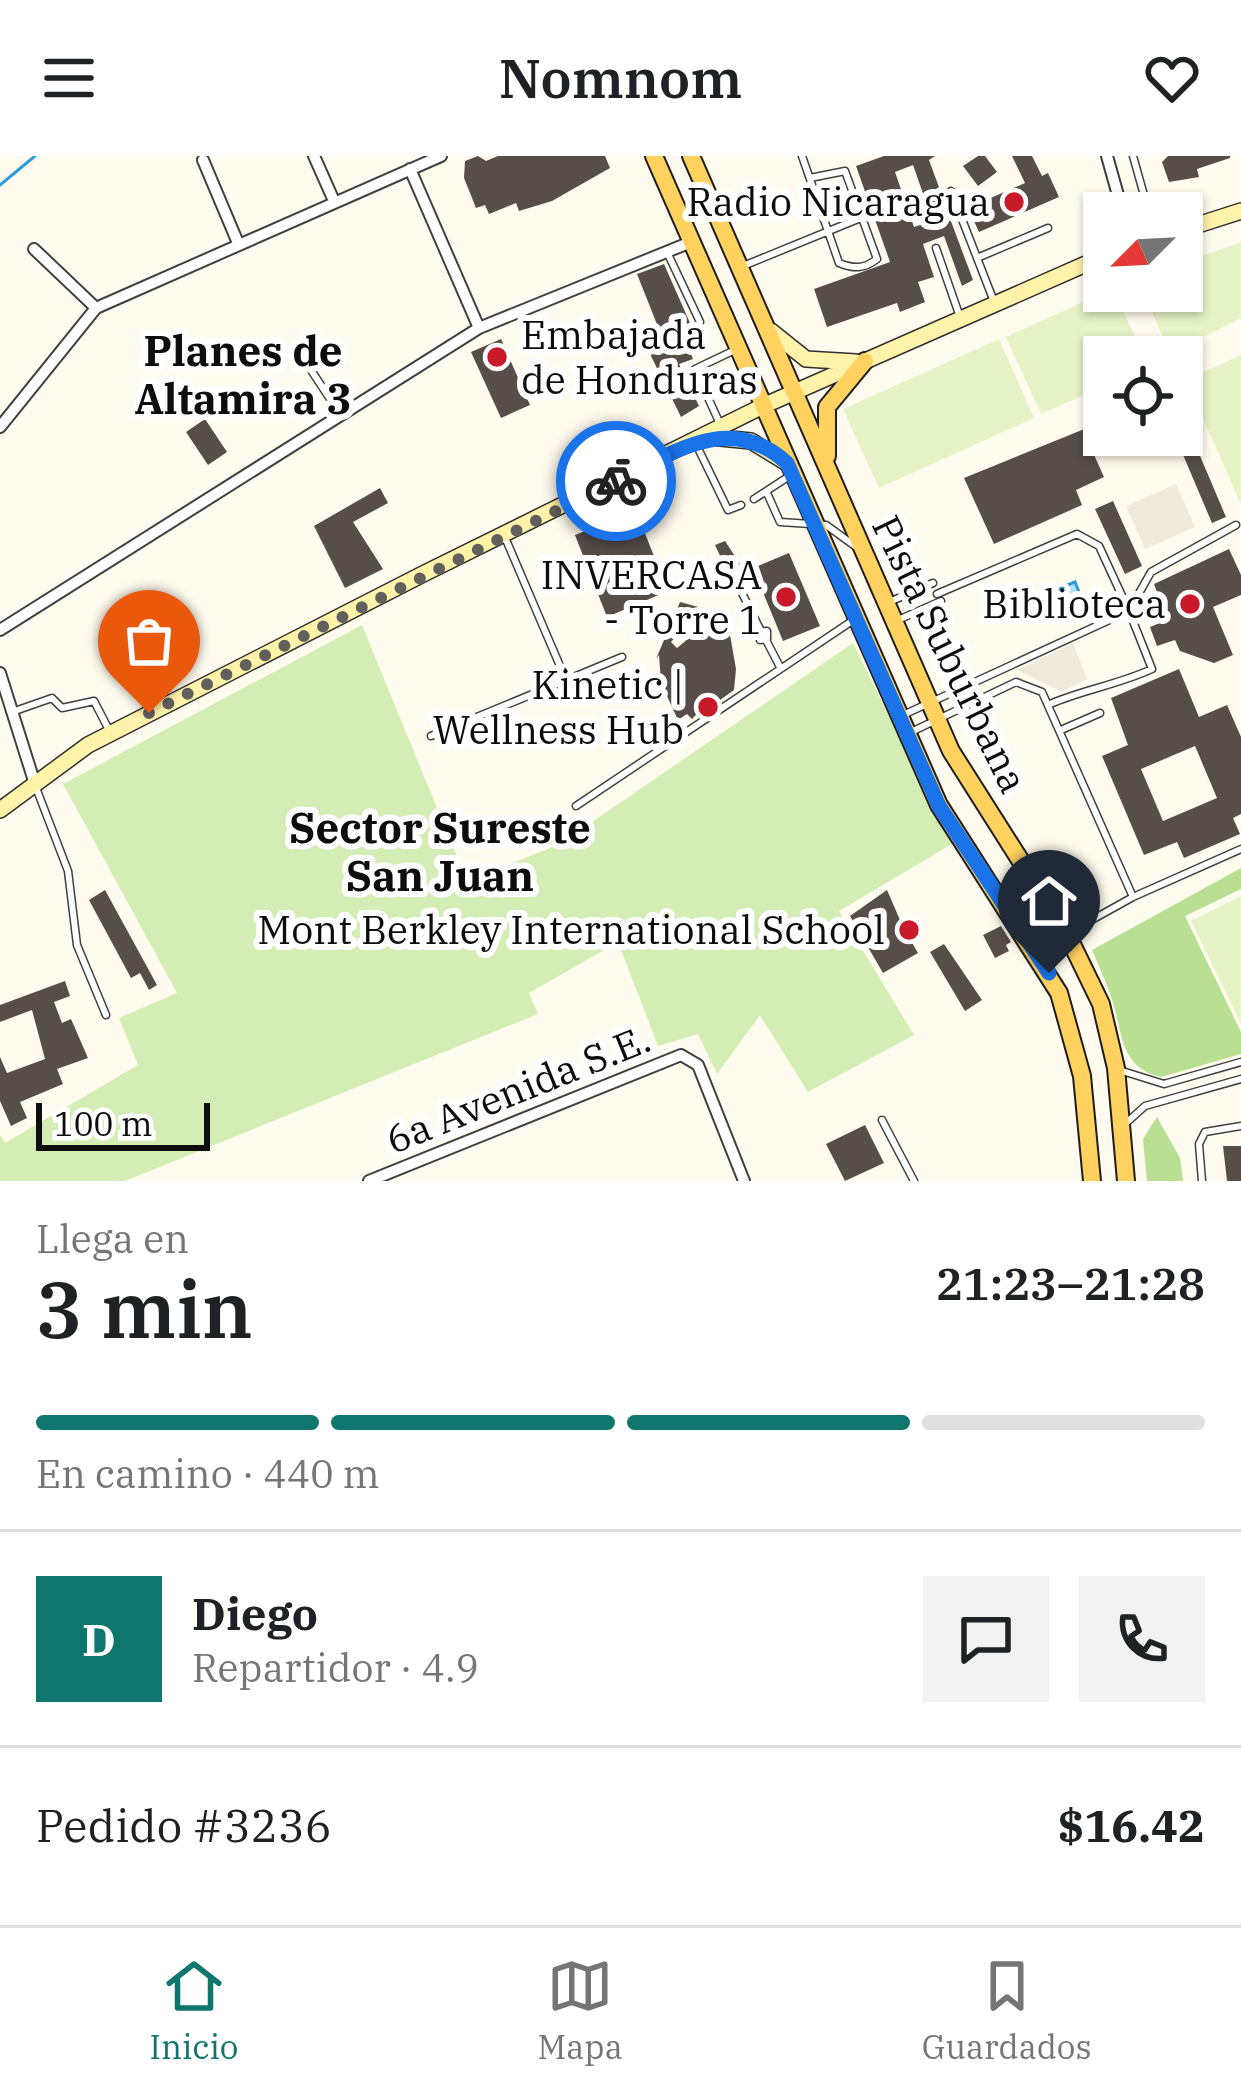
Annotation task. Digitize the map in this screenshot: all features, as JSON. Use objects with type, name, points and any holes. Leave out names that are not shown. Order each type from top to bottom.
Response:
[{"type":"main road","name":"Pista Suburbana","points":[[654,156],[939,806],[1049,973],[1071,1028],[1082,1076],[1092,1181]]},
{"type":"main road","name":"Pista Suburbana","points":[[691,156],[969,784],[1067,934],[1101,1004],[1116,1068],[1126,1181]]},
{"type":"main road","points":[[834,486],[825,415],[836,391],[865,362]]},
{"type":"main road","points":[[1082,1076],[1084,1063],[1093,1056],[1105,1055],[1116,1068]]},
{"type":"street","points":[[314,156],[334,201]]},
{"type":"street","points":[[0,427],[96,308],[441,156]]},
{"type":"street","points":[[1107,156],[1117,192]]},
{"type":"street","points":[[203,160],[238,243]]},
{"type":"street","points":[[410,169],[479,328]]},
{"type":"street","points":[[1203,223],[1241,211]]},
{"type":"street","points":[[0,630],[479,328],[691,242]]},
{"type":"street","points":[[34,250],[96,308]]},
{"type":"street","points":[[0,810],[34,781],[110,734],[503,535],[793,392],[1083,265]]},
{"type":"street","points":[[760,316],[798,355],[821,362],[865,362]]},
{"type":"street","points":[[698,439],[751,441],[790,469]]},
{"type":"street","points":[[0,673],[34,781]]},
{"type":"street","name":"6a Avenida S.E.","points":[[369,1181],[681,1055],[691,1056],[744,1181]]},
{"type":"lane","points":[[802,156],[839,263],[853,269],[869,266],[877,259],[845,171],[810,178]]},
{"type":"lane","points":[[1133,156],[1143,192]]},
{"type":"lane","points":[[951,191],[995,302]]},
{"type":"lane","points":[[739,268],[862,218]]},
{"type":"lane","points":[[977,257],[1048,228]]},
{"type":"lane","points":[[936,248],[960,317]]},
{"type":"lane","points":[[668,252],[700,322]]},
{"type":"lane","points":[[722,427],[695,369],[738,349]]},
{"type":"lane","points":[[309,368],[340,414]]},
{"type":"lane","points":[[698,439],[728,510],[740,505]]},
{"type":"lane","points":[[754,499],[767,493],[790,469]]},
{"type":"lane","points":[[767,493],[780,522],[813,522],[866,557]]},
{"type":"lane","points":[[902,726],[1009,666],[1129,610],[1151,572],[1236,525]]},
{"type":"lane","points":[[895,621],[1076,534],[1099,546],[1152,669],[1108,689],[1090,688],[1050,704]]},
{"type":"lane","points":[[503,535],[566,680]]},
{"type":"lane","points":[[886,603],[932,583]]},
{"type":"lane","points":[[742,592],[761,631],[759,639],[766,640],[779,667]]},
{"type":"lane","points":[[576,806],[856,619]]},
{"type":"lane","points":[[431,736],[622,656]]},
{"type":"lane","points":[[1009,666],[1016,682]]},
{"type":"lane","points":[[902,726],[1016,682],[1038,687],[1050,704],[1132,897]]},
{"type":"lane","points":[[12,712],[52,698],[62,708],[94,701],[110,734]]},
{"type":"lane","points":[[1061,730],[1100,713]]},
{"type":"lane","points":[[34,781],[68,871],[77,945],[106,1015]]},
{"type":"lane","points":[[1067,934],[1132,897],[1241,849]]},
{"type":"lane","points":[[1116,1068],[1135,1079],[1163,1084],[1241,1062]]},
{"type":"lane","points":[[1123,1127],[1144,1106],[1241,1078]]},
{"type":"lane","points":[[1163,1084],[1167,1099]]},
{"type":"lane","points":[[883,1120],[914,1181]]},
{"type":"lane","points":[[1202,1181],[1199,1144],[1205,1132],[1241,1126]]},
{"type":"green space","points":[[1241,242],[1241,318],[1203,337],[1162,336],[1152,312],[1203,312],[1203,256]]},
{"type":"green space","points":[[1083,302],[1083,312],[1124,312],[1134,336],[1083,336],[1083,395],[1041,414],[1006,337]]},
{"type":"green space","points":[[999,339],[1034,418],[879,488],[843,409]]},
{"type":"green space","points":[[1241,355],[1240,502],[1203,418],[1203,372]]},
{"type":"green space","points":[[362,625],[467,881],[560,844],[853,643],[952,844],[839,911],[914,1035],[808,1092],[760,1015],[717,1074],[698,1034],[658,1046],[618,942],[529,993],[538,1014],[125,1181],[0,1181],[0,1135],[5,1143],[138,1065],[119,1018],[177,993],[63,784]]},
{"type":"green space","points":[[1241,868],[1241,889],[1185,916],[1241,1032],[1241,1054],[1161,1077],[1148,1073],[1126,1049],[1092,950]]},
{"type":"green space","points":[[1241,896],[1241,1024],[1191,921]]},
{"type":"green space","points":[[1157,1117],[1180,1158],[1183,1181],[1147,1181],[1143,1139]]},
{"type":"shaded area","points":[[1176,484],[1195,527],[1145,549],[1126,506]]},
{"type":"shaded area","points":[[1073,643],[1087,679],[1062,692],[1017,670]]},
{"type":"water","points":[[1075,582],[1084,604],[1043,621],[1034,598]]},
{"type":"building","points":[[478,156],[486,161],[498,156],[605,156],[610,168],[552,201],[519,211],[516,203],[489,214],[485,205],[476,208],[464,178],[465,161]]},
{"type":"building","points":[[884,156],[935,156],[929,160],[947,209],[932,219],[913,165],[895,172],[914,227],[949,216],[973,280],[962,286],[944,236],[923,244],[934,277],[918,282],[925,302],[900,312],[897,303],[827,327],[814,289],[890,262],[856,166]]},
{"type":"building","points":[[985,156],[997,172],[978,186],[963,166]]},
{"type":"building","name":"Radio Nicaragua","points":[[1012,156],[1032,156],[1042,176],[1048,173],[1059,197],[979,232],[968,208],[1025,183]]},
{"type":"building","points":[[1168,156],[1230,158],[1197,169],[1199,177],[1169,182],[1162,162]]},
{"type":"building","points":[[664,264],[694,332],[684,336],[693,359],[679,364],[699,406],[681,417],[650,354],[666,347],[637,274]]},
{"type":"building","points":[[501,339],[530,405],[501,418],[471,352]]},
{"type":"building","points":[[205,419],[227,452],[208,465],[186,432]]},
{"type":"building","points":[[1083,430],[1083,456],[1095,456],[1104,477],[1076,490],[1082,505],[994,544],[964,478]]},
{"type":"building","points":[[1184,456],[1200,456],[1226,517],[1212,523]]},
{"type":"building","points":[[380,488],[388,503],[353,522],[383,569],[345,588],[314,526]]},
{"type":"building","points":[[1113,501],[1142,566],[1125,574],[1095,509]]},
{"type":"building","points":[[636,511],[668,591],[607,617],[575,535]]},
{"type":"building","points":[[725,541],[748,576],[717,591],[710,578],[727,571],[715,545]]},
{"type":"building","name":"Biblioteca","points":[[1229,549],[1241,575],[1241,595],[1213,607],[1233,655],[1214,663],[1180,651],[1175,640],[1157,646],[1150,627],[1167,620],[1154,584]]},
{"type":"building","name":"INVERCASA - Torre 1","points":[[789,553],[820,626],[783,641],[753,568]]},
{"type":"building","points":[[680,602],[702,608],[671,642],[677,648],[714,617],[729,629],[736,669],[734,690],[713,705],[709,701],[692,719],[687,714],[678,720],[661,683],[659,655],[656,659]]},
{"type":"building","points":[[1179,669],[1199,717],[1227,705],[1241,737],[1241,814],[1233,818],[1240,834],[1184,858],[1177,842],[1144,855],[1102,756],[1128,745],[1111,698]],"holes":[[[1195,746],[1217,798],[1163,821],[1141,769]]]},
{"type":"building","points":[[105,890],[157,985],[149,990],[140,973],[131,978],[89,900]]},
{"type":"building","points":[[887,890],[900,920],[910,917],[916,931],[907,934],[918,953],[883,973],[850,916]]},
{"type":"building","points":[[1001,926],[1011,942],[1006,945],[1009,951],[995,958],[983,935]]},
{"type":"building","points":[[944,944],[982,1000],[965,1011],[930,952]]},
{"type":"building","points":[[65,981],[70,996],[54,1002],[62,1023],[71,1019],[88,1058],[57,1069],[63,1084],[20,1102],[27,1118],[11,1126],[0,1101],[0,1057],[7,1073],[45,1059],[32,1010],[0,1022],[0,1005]]},
{"type":"building","points":[[865,1125],[884,1163],[845,1181],[826,1144]]},
{"type":"building","points":[[1223,1146],[1241,1146],[1241,1181],[1227,1181]]},
{"type":"waterway","points":[[0,185],[35,156]]},
{"type":"way so far","points":[[149,713],[616,481]]},
{"type":"place","name":"Radio Nicaragua","points":[[1014,202]]},
{"type":"place","name":"Embajada de Honduras","points":[[497,357]]},
{"type":"place","name":"INVERCASA - Torre 1","points":[[786,597]]},
{"type":"place","name":"Biblioteca","points":[[1190,604]]},
{"type":"place","name":"Kinetic | Wellness Hub","points":[[708,707]]},
{"type":"place","name":"Mont Berkley International School","points":[[909,930]]},
{"type":"district","name":"Planes de Altamira 3","points":[[243,375]]},
{"type":"district","name":"Sector Sureste San Juan","points":[[440,852]]},
{"type":"route","points":[[616,481],[701,437],[751,441],[787,463],[939,806],[1049,973]]}]
